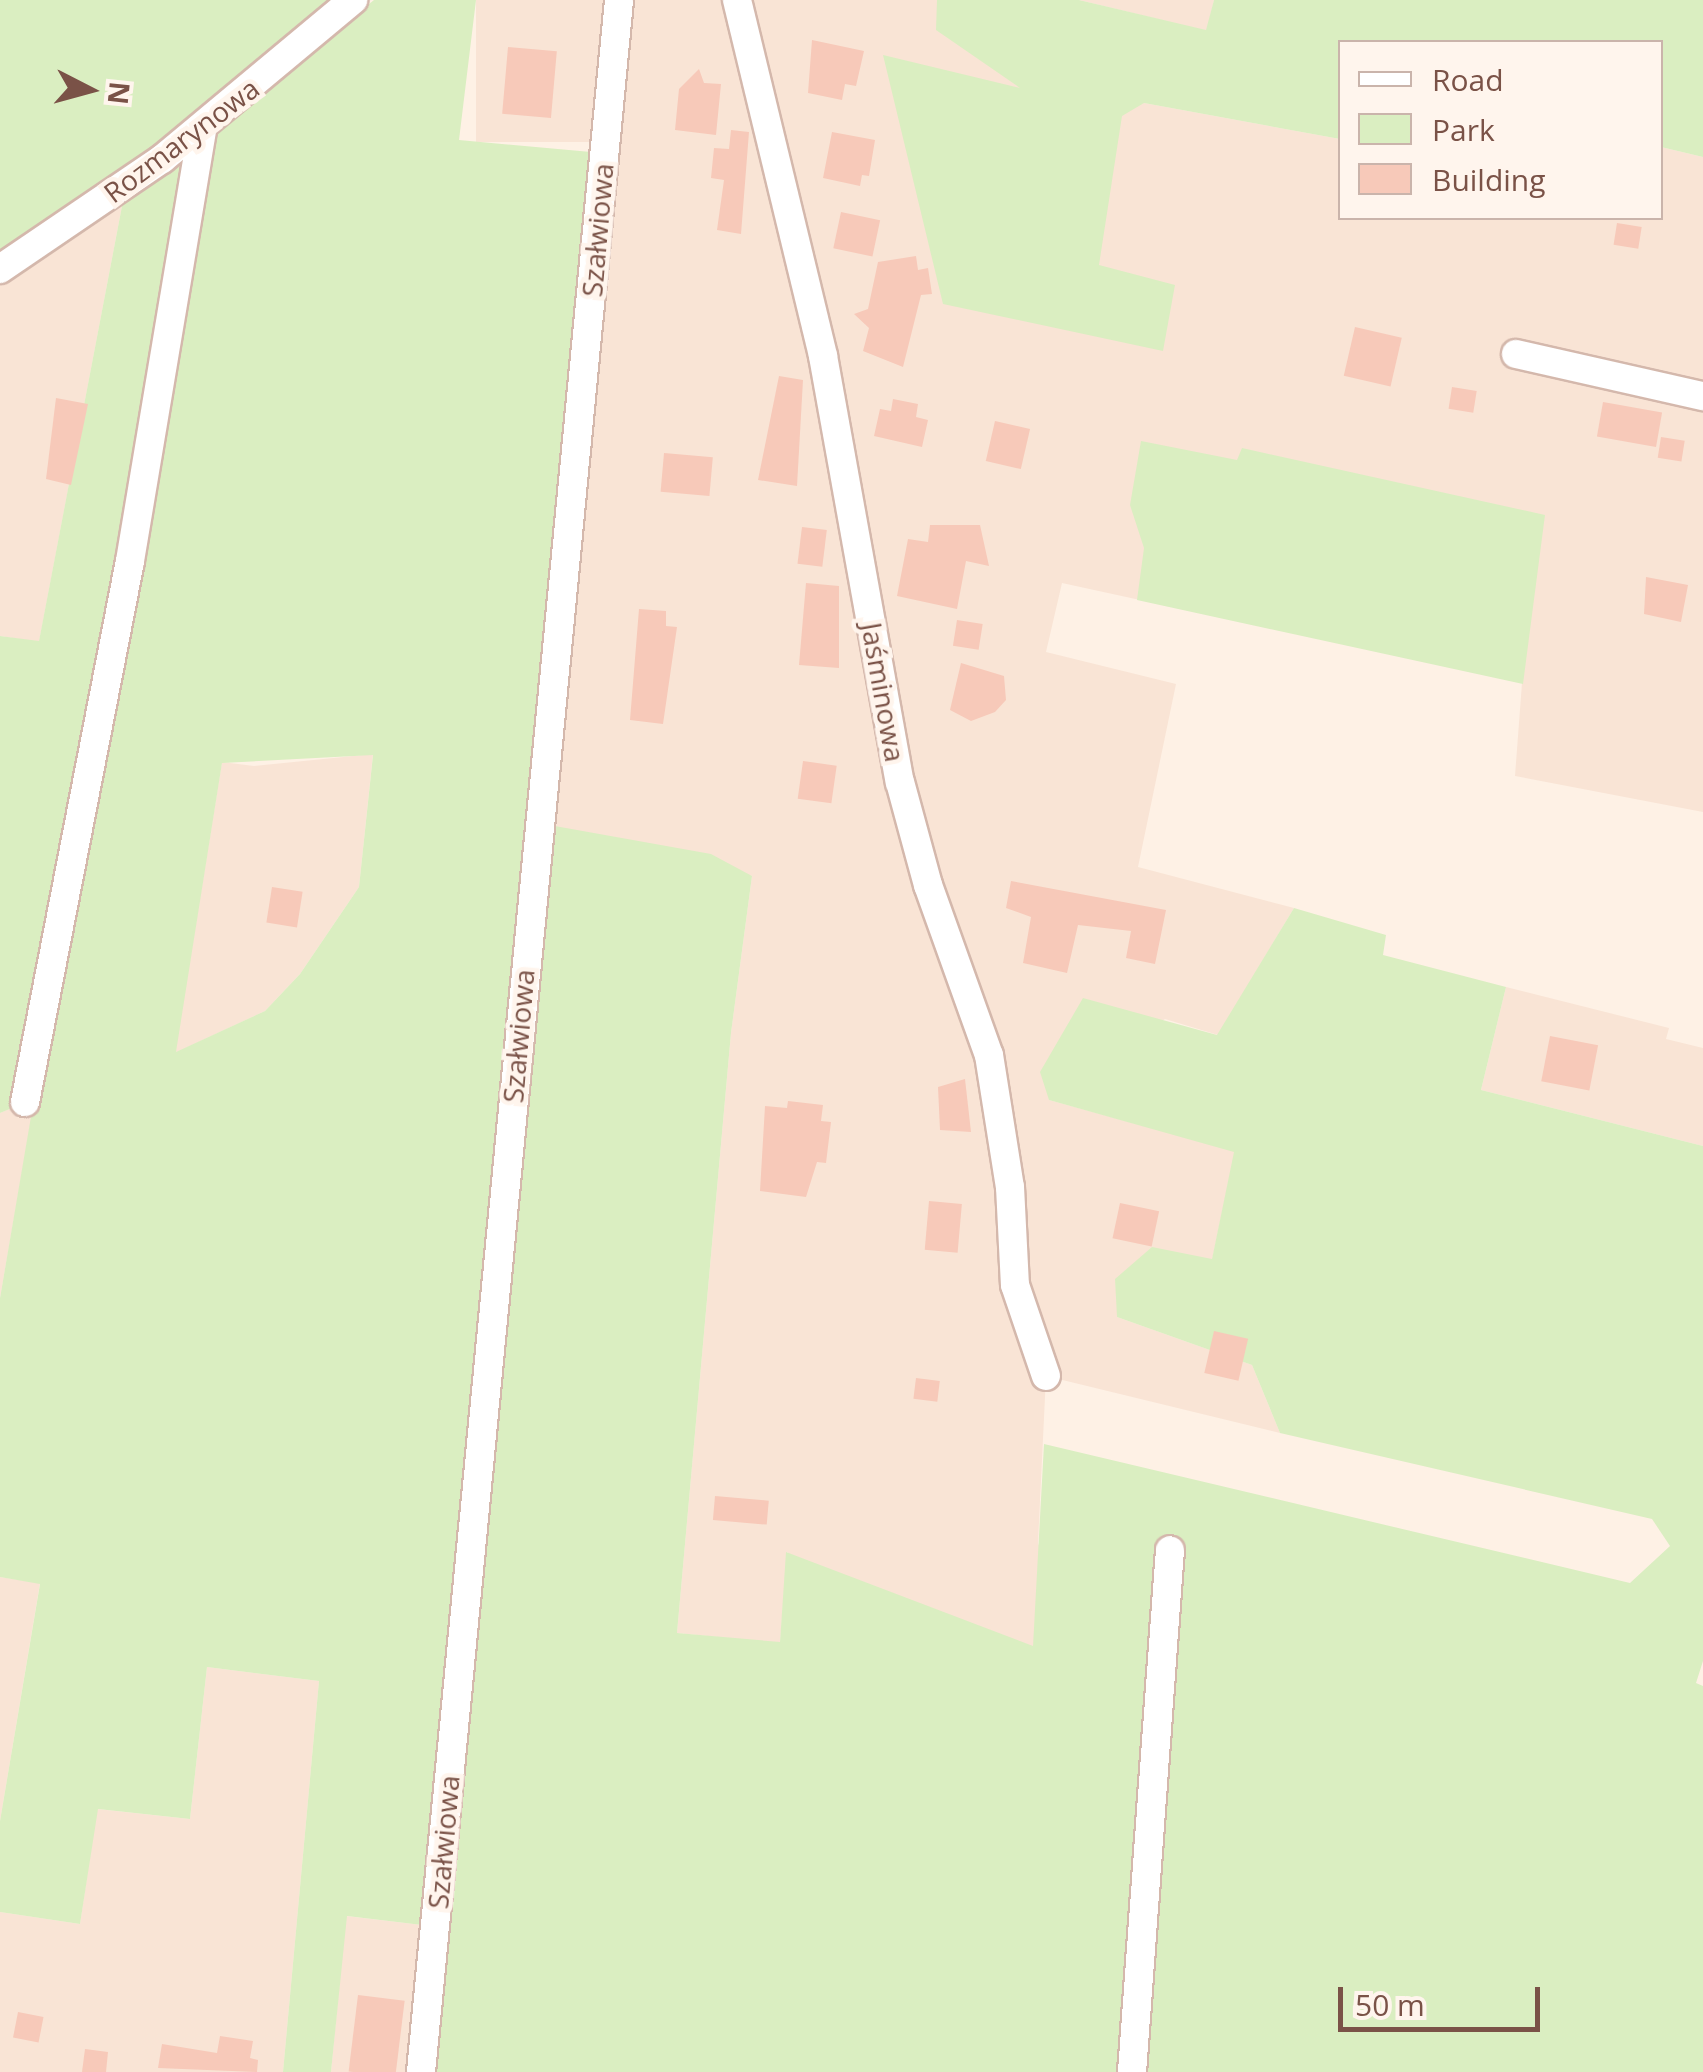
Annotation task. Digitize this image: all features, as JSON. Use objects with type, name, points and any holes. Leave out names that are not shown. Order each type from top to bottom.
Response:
[{"type":"street","name":"Rozmarynowa","points":[[0,268],[203,126],[353,0]]},
{"type":"street","name":"Szałwiowa","points":[[422,2072],[618,0]]},
{"type":"street","name":"Jaśminowa","points":[[738,0],[823,356],[900,782],[928,885],[989,1055],[1010,1187],[1015,1285],[1046,1376]]},
{"type":"street","points":[[24,1102],[130,562],[203,126]]},
{"type":"street","points":[[1516,354],[1703,396]]},
{"type":"street","points":[[1132,2072],[1170,1550]]},
{"type":"shaded area","points":[[476,0],[604,0],[604,142],[476,142]]},
{"type":"shaded area","points":[[619,0],[937,0],[937,30],[1144,103],[1338,139],[1338,220],[1663,220],[1663,147],[1703,157],[1703,812],[1515,776],[1522,683],[1062,583],[1046,652],[1176,684],[1138,867],[1294,908],[1218,1035],[1165,1019],[1049,1100],[1235,1151],[1212,1260],[1117,1317],[1252,1365],[1280,1433],[1046,1376],[1038,1543],[1163,1898],[787,1552],[780,1643],[677,1633],[731,1033],[752,876],[538,823]]},
{"type":"shaded area","points":[[1079,0],[1214,0],[1207,31]]},
{"type":"shaded area","points":[[122,206],[39,642],[0,636],[0,280]]},
{"type":"shaded area","points":[[373,754],[359,887],[300,974],[265,1011],[175,1053],[222,762],[254,766]]},
{"type":"shaded area","points":[[1506,987],[1669,1028],[1666,1039],[1703,1048],[1703,1146],[1481,1090]]},
{"type":"shaded area","points":[[35,1098],[0,1298],[0,1113]]},
{"type":"shaded area","points":[[0,1577],[40,1583],[0,1821]]},
{"type":"shaded area","points":[[207,1667],[319,1681],[283,2072],[0,2072],[0,1912],[80,1924],[97,1809],[190,1819]]},
{"type":"shaded area","points":[[346,1916],[422,1925],[421,2072],[331,2072]]},
{"type":"green space","points":[[0,0],[337,0],[183,129],[0,257]]},
{"type":"green space","points":[[374,0],[476,0],[459,140],[591,152],[577,287],[591,292],[538,823],[711,854],[752,876],[731,1033],[677,1633],[780,1642],[786,1552],[1033,1646],[1044,1444],[1630,1583],[1670,1546],[1652,1519],[1280,1433],[1252,1365],[1117,1317],[1115,1279],[1152,1247],[1212,1259],[1234,1152],[1049,1100],[1040,1072],[1083,998],[1217,1035],[1294,908],[1386,935],[1383,955],[1506,987],[1481,1090],[1703,1146],[1703,1661],[1696,1683],[1703,1686],[1703,2072],[421,2072],[422,1925],[347,1916],[331,2072],[283,2072],[319,1681],[207,1667],[190,1819],[98,1809],[80,1924],[0,1912],[0,1821],[40,1584],[0,1577],[0,1298],[34,1099],[0,1113],[0,636],[39,641],[122,206]],"holes":[[[373,755],[359,887],[300,974],[265,1011],[176,1052],[222,763]]]},
{"type":"green space","points":[[937,0],[1079,0],[1206,30],[1214,0],[1703,0],[1703,157],[1663,147],[1663,40],[1338,40],[1338,139],[1144,103],[1122,116],[1099,265],[1175,285],[1163,351],[943,304],[883,55],[1020,88],[936,30]]},
{"type":"green space","points":[[1141,441],[1237,460],[1242,448],[1545,515],[1523,684],[1137,600],[1144,548],[1130,505]]},
{"type":"building","points":[[812,40],[864,51],[856,86],[845,84],[842,100],[808,93]]},
{"type":"building","points":[[508,47],[557,51],[551,118],[502,114]]},
{"type":"building","points":[[699,69],[704,83],[721,84],[716,135],[675,130],[679,89]]},
{"type":"building","points":[[731,130],[749,132],[741,234],[717,230],[724,180],[711,178],[714,148],[729,149]]},
{"type":"building","points":[[832,132],[875,140],[869,176],[862,175],[860,186],[823,178]]},
{"type":"building","points":[[841,212],[880,220],[872,257],[833,248]]},
{"type":"building","points":[[1617,223],[1642,227],[1638,249],[1614,245]]},
{"type":"building","points":[[916,256],[918,270],[928,268],[932,294],[921,295],[903,367],[863,351],[869,328],[854,314],[868,309],[878,262]]},
{"type":"building","points":[[1355,327],[1402,338],[1391,387],[1344,376]]},
{"type":"building","points":[[779,376],[803,380],[797,486],[758,480]]},
{"type":"building","points":[[1452,387],[1477,391],[1473,413],[1449,409]]},
{"type":"building","points":[[56,398],[88,404],[71,485],[46,479]]},
{"type":"building","points":[[893,399],[918,404],[916,417],[928,420],[922,447],[874,436],[880,409],[891,411]]},
{"type":"building","points":[[1603,402],[1662,412],[1656,447],[1597,436]]},
{"type":"building","points":[[995,421],[1030,429],[1021,469],[986,461]]},
{"type":"building","points":[[1661,437],[1685,441],[1681,461],[1658,458]]},
{"type":"building","points":[[664,453],[713,457],[709,496],[661,492]]},
{"type":"building","points":[[930,525],[980,525],[989,566],[966,561],[957,609],[897,596],[908,539],[928,542]]},
{"type":"building","points":[[802,527],[827,530],[822,567],[797,564]]},
{"type":"building","points":[[1646,577],[1688,585],[1681,622],[1644,614]]},
{"type":"building","points":[[806,583],[839,586],[839,668],[799,665]]},
{"type":"building","points":[[639,609],[666,611],[666,626],[677,627],[663,724],[630,720]]},
{"type":"building","points":[[957,620],[983,624],[979,650],[953,646]]},
{"type":"building","points":[[961,663],[1004,676],[1006,700],[995,712],[971,721],[950,710]]},
{"type":"building","points":[[803,761],[837,766],[831,803],[798,799]]},
{"type":"building","points":[[1011,881],[1166,910],[1155,964],[1126,958],[1131,931],[1078,925],[1067,973],[1023,963],[1031,917],[1006,908]]},
{"type":"building","points":[[272,887],[303,892],[297,927],[266,923]]},
{"type":"building","points":[[1550,1036],[1598,1045],[1589,1091],[1541,1081]]},
{"type":"building","points":[[965,1079],[971,1132],[940,1130],[938,1087]]},
{"type":"building","points":[[788,1101],[823,1105],[821,1121],[831,1122],[826,1163],[817,1162],[806,1197],[760,1191],[765,1106],[787,1108]]},
{"type":"building","points":[[929,1201],[962,1204],[958,1253],[925,1250]]},
{"type":"building","points":[[1120,1203],[1159,1211],[1152,1247],[1113,1238]]},
{"type":"building","points":[[1214,1331],[1248,1339],[1238,1381],[1204,1373]]},
{"type":"building","points":[[916,1378],[940,1381],[937,1402],[913,1399]]},
{"type":"building","points":[[715,1496],[769,1501],[767,1525],[713,1520]]},
{"type":"building","points":[[358,1995],[405,2001],[396,2072],[349,2071]]},
{"type":"building","points":[[18,2012],[44,2017],[39,2042],[13,2038]]},
{"type":"building","points":[[220,2036],[253,2041],[250,2058],[258,2060],[257,2072],[158,2068],[162,2044],[217,2053]]},
{"type":"building","points":[[85,2049],[108,2052],[106,2072],[82,2072]]}]
